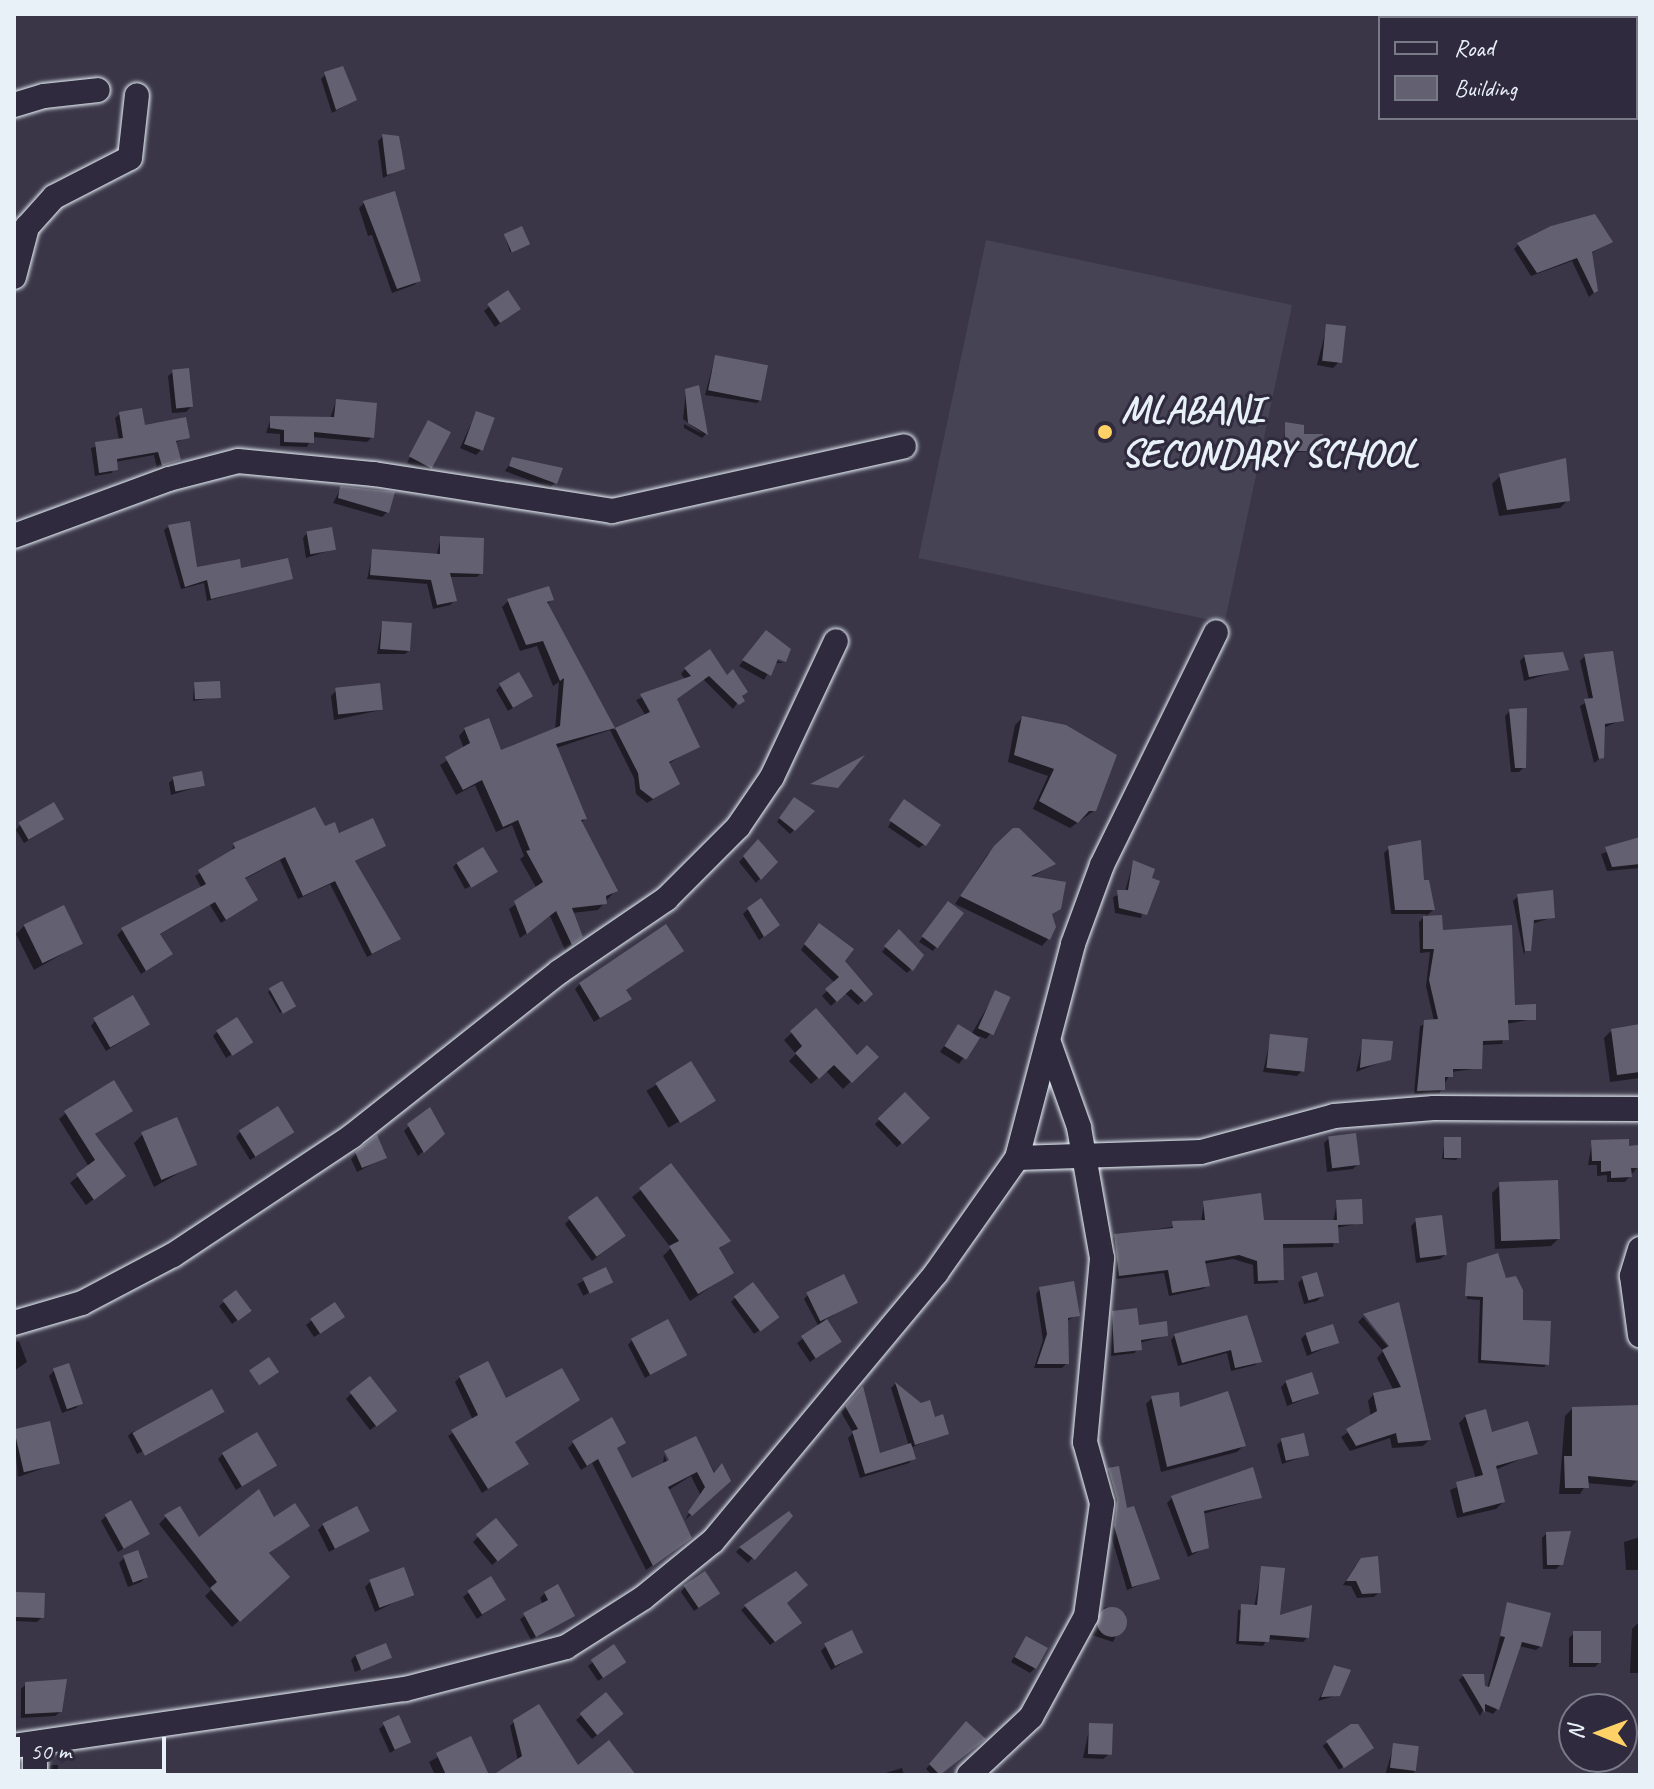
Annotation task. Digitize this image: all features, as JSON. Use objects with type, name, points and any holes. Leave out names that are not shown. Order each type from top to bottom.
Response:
[{"type":"street","points":[[14,105],[98,90]]},
{"type":"street","points":[[14,277],[27,227],[54,197],[130,158],[137,95]]},
{"type":"street","points":[[18,526],[238,461],[374,474],[612,511],[904,446]]},
{"type":"street","points":[[35,1775],[25,1745],[405,1689],[566,1647],[643,1598],[713,1541],[936,1273],[1017,1158],[1073,944],[1102,865],[1216,632]]},
{"type":"street","points":[[14,1323],[82,1303],[173,1255],[352,1136],[559,972],[666,899],[738,827],[772,777],[836,641]]},
{"type":"street","points":[[969,1775],[1031,1717],[1086,1616],[1102,1503],[1085,1442],[1102,1258],[1079,1127],[1048,1040]]},
{"type":"street","points":[[1017,1158],[1201,1152],[1334,1116],[1434,1108],[1640,1109]]},
{"type":"street","points":[[1640,1249],[1632,1276],[1640,1335]]},
{"type":"shaded area","name":"MLABANI SECONDARY SCHOOL","points":[[986,240],[1292,305],[1225,623],[918,558]]},
{"type":"building","points":[[343,66],[357,100],[336,110],[324,72]]},
{"type":"building","points":[[382,134],[399,136],[405,169],[387,175]]},
{"type":"building","points":[[395,191],[421,281],[397,289],[363,201]]},
{"type":"building","points":[[1595,214],[1613,242],[1592,252],[1598,291],[1594,293],[1577,258],[1537,273],[1517,243],[1551,226]]},
{"type":"building","points":[[522,226],[530,244],[512,252],[504,234]]},
{"type":"building","points":[[508,290],[521,309],[500,323],[487,304]]},
{"type":"building","points":[[1326,324],[1346,326],[1342,363],[1322,361]]},
{"type":"building","points":[[715,355],[768,365],[761,401],[708,390]]},
{"type":"building","points":[[189,368],[193,407],[176,409],[172,370]]},
{"type":"building","points":[[699,385],[708,435],[688,423],[685,389]]},
{"type":"building","points":[[336,399],[377,403],[374,438],[314,432],[314,443],[284,442],[284,430],[270,428],[270,416],[334,417]]},
{"type":"building","points":[[142,408],[145,425],[186,417],[190,438],[176,441],[181,460],[162,466],[158,452],[117,459],[118,470],[99,473],[95,442],[123,438],[119,412]]},
{"type":"building","points":[[476,411],[495,418],[483,451],[464,444]]},
{"type":"building","points":[[428,420],[451,432],[432,468],[409,456]]},
{"type":"building","points":[[1285,422],[1304,425],[1304,434],[1323,434],[1321,451],[1285,451]]},
{"type":"building","points":[[512,457],[563,468],[557,484],[509,466]]},
{"type":"building","points":[[1566,458],[1570,501],[1507,510],[1499,474]]},
{"type":"building","points":[[340,486],[395,492],[389,513],[338,498]]},
{"type":"building","points":[[190,521],[197,567],[240,559],[241,568],[288,558],[293,579],[211,599],[207,580],[185,587],[168,525]]},
{"type":"building","points":[[332,527],[336,550],[310,554],[306,532]]},
{"type":"building","points":[[440,536],[484,538],[483,574],[450,573],[457,601],[437,605],[431,580],[370,575],[372,549],[440,554]]},
{"type":"building","points":[[549,586],[554,600],[547,602],[615,728],[556,744],[587,819],[581,820],[618,891],[606,896],[607,904],[572,908],[583,937],[572,945],[556,911],[527,934],[514,901],[543,882],[526,851],[530,850],[518,820],[503,827],[482,780],[463,790],[445,757],[470,743],[464,728],[489,718],[501,750],[560,726],[564,678],[560,681],[543,641],[526,645],[507,599]]},
{"type":"building","points":[[382,621],[412,623],[410,651],[380,649]]},
{"type":"building","points":[[766,630],[791,649],[786,662],[778,659],[771,676],[742,660]]},
{"type":"building","points":[[710,649],[727,675],[733,669],[748,692],[742,696],[745,701],[739,705],[709,676],[677,699],[700,747],[669,762],[680,784],[653,799],[640,789],[638,773],[615,728],[650,712],[640,694],[691,676],[684,668]]},
{"type":"building","points":[[1613,651],[1624,721],[1605,724],[1604,758],[1599,759],[1584,699],[1593,698],[1584,654]]},
{"type":"building","points":[[1563,652],[1569,670],[1529,677],[1524,655]]},
{"type":"building","points":[[519,672],[533,696],[513,708],[499,684]]},
{"type":"building","points":[[220,681],[221,698],[195,699],[194,682]]},
{"type":"building","points":[[380,683],[383,710],[338,715],[335,688]]},
{"type":"building","points":[[1527,708],[1526,768],[1515,768],[1509,709]]},
{"type":"building","points":[[1022,716],[1066,725],[1117,755],[1096,811],[1089,811],[1078,823],[1039,801],[1054,769],[1014,755]]},
{"type":"building","points":[[865,755],[838,788],[810,784]]},
{"type":"building","points":[[202,771],[205,786],[175,791],[173,777]]},
{"type":"building","points":[[794,797],[815,811],[795,831],[779,818]]},
{"type":"building","points":[[904,799],[941,825],[926,846],[889,820]]},
{"type":"building","points":[[54,802],[64,819],[28,840],[18,822]]},
{"type":"building","points":[[315,807],[325,826],[335,822],[339,833],[373,818],[386,846],[355,861],[401,939],[372,954],[335,881],[303,896],[285,857],[245,878],[258,900],[226,920],[215,902],[160,934],[173,954],[146,971],[121,928],[206,884],[198,870],[235,848],[233,843]]},
{"type":"building","points":[[1013,828],[1019,828],[1056,864],[1031,876],[1066,882],[1061,909],[1052,914],[1056,927],[1050,940],[960,896],[994,846]]},
{"type":"building","points":[[1640,837],[1640,864],[1612,867],[1605,847]]},
{"type":"building","points":[[758,839],[778,862],[761,880],[743,856]]},
{"type":"building","points":[[1421,840],[1424,880],[1429,880],[1435,910],[1395,910],[1388,846]]},
{"type":"building","points":[[483,847],[498,872],[471,888],[456,863]]},
{"type":"building","points":[[1133,860],[1155,869],[1152,878],[1160,881],[1147,915],[1119,908],[1117,890],[1128,890]]},
{"type":"building","points":[[1553,890],[1555,918],[1534,920],[1531,951],[1525,951],[1517,894]]},
{"type":"building","points":[[761,898],[780,925],[764,937],[747,908]]},
{"type":"building","points":[[948,901],[964,913],[937,948],[922,936]]},
{"type":"building","points":[[64,905],[83,944],[42,963],[24,925]]},
{"type":"building","points":[[1442,915],[1443,930],[1512,925],[1515,1005],[1536,1004],[1536,1020],[1508,1020],[1509,1040],[1483,1041],[1482,1069],[1453,1069],[1453,1077],[1445,1077],[1445,1090],[1417,1091],[1424,1020],[1438,1019],[1429,980],[1434,949],[1423,949],[1423,916]]},
{"type":"building","points":[[819,923],[854,949],[845,961],[873,994],[865,1002],[851,989],[837,1002],[825,989],[839,977],[804,944]]},
{"type":"building","points":[[666,924],[684,951],[626,990],[632,999],[600,1018],[579,983]]},
{"type":"building","points":[[899,929],[924,955],[913,971],[884,946]]},
{"type":"building","points":[[282,981],[296,1006],[283,1014],[269,988]]},
{"type":"building","points":[[995,990],[1011,997],[993,1035],[978,1028]]},
{"type":"building","points":[[133,995],[150,1024],[110,1047],[93,1018]]},
{"type":"building","points":[[816,1008],[857,1055],[867,1045],[879,1057],[852,1083],[834,1065],[819,1079],[795,1053],[802,1046],[790,1031]]},
{"type":"building","points":[[237,1017],[253,1042],[232,1056],[216,1031]]},
{"type":"building","points":[[958,1024],[980,1038],[966,1060],[944,1046]]},
{"type":"building","points":[[1640,1024],[1640,1072],[1617,1075],[1611,1029]]},
{"type":"building","points":[[1270,1034],[1308,1038],[1304,1072],[1266,1068]]},
{"type":"building","points":[[1362,1039],[1393,1041],[1391,1060],[1360,1068]]},
{"type":"building","points":[[691,1061],[716,1101],[680,1123],[655,1083]]},
{"type":"building","points":[[114,1080],[133,1111],[95,1134],[126,1176],[94,1200],[76,1174],[95,1160],[64,1111]]},
{"type":"building","points":[[905,1092],[930,1118],[903,1144],[878,1118]]},
{"type":"building","points":[[278,1106],[294,1132],[255,1157],[239,1130]]},
{"type":"building","points":[[430,1107],[445,1134],[424,1153],[407,1124]]},
{"type":"building","points":[[177,1117],[197,1165],[161,1180],[141,1132]]},
{"type":"building","points":[[1356,1133],[1360,1165],[1332,1168],[1328,1136]]},
{"type":"building","points":[[377,1135],[387,1158],[362,1168],[355,1152]]},
{"type":"building","points":[[1444,1137],[1461,1137],[1461,1158],[1444,1158]]},
{"type":"building","points":[[1629,1139],[1629,1146],[1638,1145],[1640,1168],[1631,1168],[1632,1177],[1611,1178],[1611,1171],[1601,1172],[1601,1161],[1592,1161],[1591,1140]]},
{"type":"building","points":[[671,1163],[731,1241],[719,1248],[734,1273],[698,1294],[669,1246],[679,1241],[639,1188]]},
{"type":"building","points":[[1558,1180],[1560,1239],[1501,1241],[1499,1182]]},
{"type":"building","points":[[1261,1193],[1264,1220],[1337,1220],[1336,1200],[1362,1199],[1363,1224],[1338,1225],[1339,1243],[1283,1244],[1284,1280],[1258,1281],[1257,1261],[1239,1255],[1205,1261],[1210,1286],[1172,1293],[1168,1270],[1119,1276],[1114,1234],[1173,1228],[1172,1221],[1205,1220],[1203,1201]]},
{"type":"building","points":[[597,1196],[626,1236],[597,1257],[568,1217]]},
{"type":"building","points":[[1442,1215],[1447,1255],[1420,1258],[1415,1218]]},
{"type":"building","points":[[1498,1253],[1506,1278],[1516,1276],[1523,1290],[1523,1320],[1551,1321],[1549,1365],[1481,1360],[1483,1297],[1465,1296],[1467,1263]]},
{"type":"building","points":[[606,1267],[613,1282],[590,1293],[582,1278]]},
{"type":"building","points":[[1317,1272],[1324,1296],[1309,1300],[1302,1276]]},
{"type":"building","points":[[844,1274],[858,1303],[820,1321],[806,1292]]},
{"type":"building","points":[[1074,1281],[1080,1316],[1068,1318],[1069,1364],[1037,1364],[1047,1334],[1039,1287]]},
{"type":"building","points":[[753,1282],[779,1317],[760,1332],[734,1296]]},
{"type":"building","points":[[236,1290],[252,1311],[238,1321],[222,1300]]},
{"type":"building","points":[[335,1302],[345,1317],[320,1334],[310,1319]]},
{"type":"building","points":[[1399,1302],[1431,1440],[1398,1443],[1396,1433],[1356,1446],[1346,1429],[1377,1411],[1373,1393],[1401,1387],[1382,1350],[1389,1346],[1363,1314]]},
{"type":"building","points":[[1137,1308],[1139,1325],[1167,1321],[1168,1336],[1141,1340],[1142,1350],[1114,1353],[1112,1311]]},
{"type":"building","points":[[1247,1315],[1262,1362],[1235,1368],[1231,1350],[1182,1363],[1174,1334]]},
{"type":"building","points":[[668,1319],[687,1355],[650,1375],[631,1339]]},
{"type":"building","points":[[827,1319],[842,1342],[816,1359],[801,1336]]},
{"type":"building","points":[[1333,1324],[1339,1343],[1312,1352],[1305,1333]]},
{"type":"building","points":[[269,1357],[279,1372],[259,1385],[249,1370]]},
{"type":"building","points":[[488,1361],[506,1398],[562,1368],[580,1400],[515,1442],[529,1464],[488,1489],[451,1430],[478,1415],[459,1376]]},
{"type":"building","points":[[69,1363],[83,1404],[67,1409],[53,1369]]},
{"type":"building","points":[[1312,1372],[1319,1394],[1292,1403],[1285,1381]]},
{"type":"building","points":[[370,1376],[397,1411],[377,1427],[350,1392]]},
{"type":"building","points":[[895,1382],[921,1403],[930,1400],[935,1417],[943,1414],[949,1434],[915,1445]]},
{"type":"building","points":[[863,1386],[880,1453],[911,1443],[916,1459],[865,1474],[852,1431],[858,1429],[845,1406]]},
{"type":"building","points":[[212,1389],[225,1412],[145,1456],[132,1433]]},
{"type":"building","points":[[1228,1391],[1246,1446],[1167,1467],[1151,1396],[1179,1392],[1180,1407]]},
{"type":"building","points":[[1640,1405],[1640,1481],[1588,1476],[1589,1488],[1565,1488],[1564,1456],[1572,1456],[1572,1407]]},
{"type":"building","points":[[1486,1409],[1492,1432],[1528,1421],[1538,1454],[1496,1466],[1505,1502],[1463,1513],[1456,1482],[1483,1475],[1465,1415]]},
{"type":"building","points":[[612,1417],[626,1443],[617,1448],[632,1478],[669,1460],[664,1451],[696,1436],[714,1473],[722,1463],[731,1481],[692,1516],[688,1512],[705,1487],[697,1472],[668,1487],[692,1538],[653,1566],[598,1459],[587,1466],[572,1441]]},
{"type":"building","points":[[50,1421],[60,1464],[24,1472],[14,1429]]},
{"type":"building","points":[[257,1432],[277,1465],[242,1487],[222,1453]]},
{"type":"building","points":[[1304,1433],[1309,1455],[1286,1461],[1281,1438]]},
{"type":"building","points":[[1119,1466],[1127,1508],[1134,1506],[1160,1579],[1132,1587],[1114,1526],[1117,1500],[1108,1468]]},
{"type":"building","points":[[1253,1467],[1262,1498],[1204,1511],[1209,1548],[1192,1553],[1171,1496]]},
{"type":"building","points":[[259,1489],[274,1517],[295,1503],[310,1526],[269,1553],[290,1577],[240,1622],[210,1588],[217,1582],[164,1515],[180,1506],[199,1537]]},
{"type":"building","points":[[131,1500],[150,1534],[124,1549],[105,1515]]},
{"type":"building","points":[[357,1506],[370,1531],[335,1549],[322,1524]]},
{"type":"building","points":[[789,1511],[793,1516],[755,1560],[739,1547]]},
{"type":"building","points":[[496,1518],[518,1545],[498,1562],[476,1534]]},
{"type":"building","points":[[1571,1531],[1563,1565],[1547,1565],[1546,1532]]},
{"type":"building","points":[[138,1550],[148,1577],[133,1583],[123,1555]]},
{"type":"building","points":[[1378,1556],[1381,1593],[1362,1594],[1356,1581],[1346,1581],[1361,1558]]},
{"type":"building","points":[[1261,1566],[1285,1568],[1280,1615],[1312,1605],[1309,1638],[1270,1635],[1269,1642],[1239,1641],[1241,1604],[1257,1605]]},
{"type":"building","points":[[404,1567],[414,1595],[379,1608],[369,1580]]},
{"type":"building","points":[[705,1571],[720,1593],[699,1608],[683,1586]]},
{"type":"building","points":[[796,1571],[808,1585],[787,1603],[802,1623],[775,1642],[744,1605]]},
{"type":"building","points":[[491,1576],[506,1600],[482,1615],[467,1591]]},
{"type":"building","points":[[558,1584],[575,1616],[536,1637],[523,1613],[548,1600],[544,1592]]},
{"type":"building","points":[[16,1592],[45,1593],[44,1618],[15,1617]]},
{"type":"building","points":[[1507,1602],[1551,1613],[1542,1647],[1522,1642],[1499,1710],[1485,1704],[1485,1713],[1462,1674],[1484,1674],[1485,1686],[1489,1687],[1505,1637],[1500,1636]]},
{"type":"building","points":[[1112,1607],[1122,1612],[1127,1622],[1122,1632],[1112,1637],[1102,1632],[1097,1622],[1102,1612]]},
{"type":"building","points":[[852,1630],[863,1652],[835,1666],[824,1644]]},
{"type":"building","points":[[1573,1631],[1601,1631],[1601,1663],[1573,1663]]},
{"type":"building","points":[[1026,1636],[1048,1648],[1036,1669],[1014,1657]]},
{"type":"building","points":[[386,1643],[392,1658],[361,1670],[355,1655]]},
{"type":"building","points":[[614,1644],[626,1662],[603,1678],[591,1660]]},
{"type":"building","points":[[1334,1665],[1351,1670],[1340,1696],[1321,1697]]},
{"type":"building","points":[[67,1679],[62,1712],[25,1714],[25,1682]]},
{"type":"building","points":[[606,1692],[624,1714],[597,1735],[580,1713]]},
{"type":"building","points":[[539,1704],[578,1765],[609,1740],[636,1775],[493,1775],[522,1756],[513,1720]]},
{"type":"building","points":[[399,1715],[411,1742],[395,1750],[383,1722]]},
{"type":"building","points":[[966,1721],[986,1739],[940,1775],[929,1764]]},
{"type":"building","points":[[1089,1723],[1113,1724],[1112,1755],[1088,1754]]},
{"type":"building","points":[[1351,1724],[1358,1724],[1374,1748],[1344,1768],[1326,1741]]},
{"type":"building","points":[[471,1736],[489,1775],[446,1775],[436,1753]]},
{"type":"building","points":[[1393,1743],[1419,1746],[1416,1771],[1390,1768]]},
{"type":"place","name":"MLABANI SECONDARY SCHOOL","points":[[1105,432]]}]
